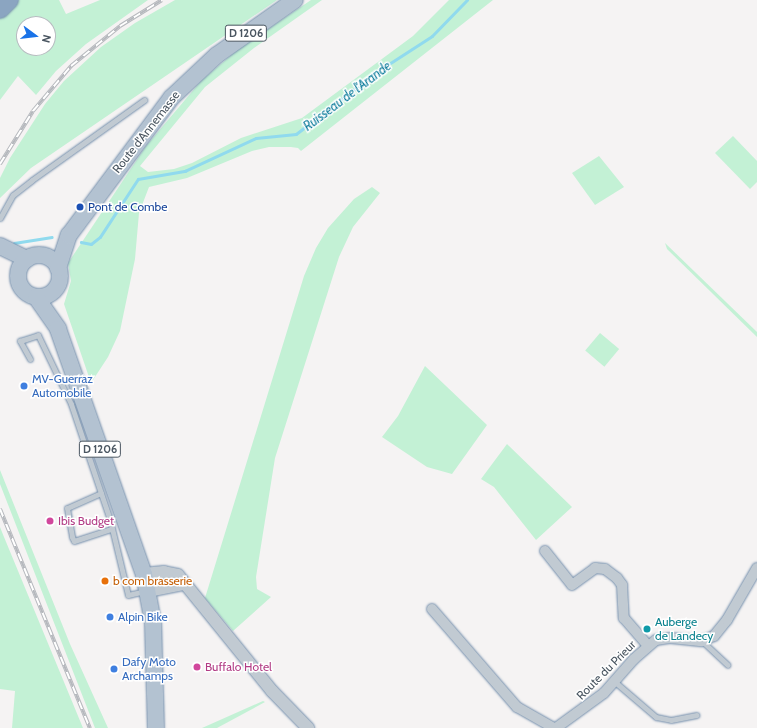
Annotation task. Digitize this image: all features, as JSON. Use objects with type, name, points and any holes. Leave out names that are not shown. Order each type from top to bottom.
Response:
[{"type":"highway","points":[[0,9],[9,0]]},
{"type":"main road","name":"Route d'Annemasse","points":[[58,268],[69,235],[160,111],[184,84],[217,54],[295,0]]},
{"type":"main road","name":"Route d'Annemasse","points":[[34,257],[69,235]]},
{"type":"main road","points":[[0,246],[34,257],[52,260],[58,268],[60,277],[54,290],[44,297],[36,297],[22,289],[18,273],[0,252]]},
{"type":"main road","points":[[18,273],[34,257]]},
{"type":"main road","name":"D 1206","points":[[54,290],[56,324],[144,574],[148,591],[154,640],[156,728]]},
{"type":"main road","name":"D 1206","points":[[36,297],[56,324]]},
{"type":"street","points":[[545,551],[572,585],[595,568],[605,569],[617,578],[622,585],[624,618],[648,646]]},
{"type":"street","points":[[702,641],[714,636],[720,630],[757,568]]},
{"type":"street","points":[[144,574],[173,573],[184,584],[272,691],[308,728]]},
{"type":"street","points":[[148,591],[184,584]]},
{"type":"street","points":[[432,609],[517,707],[555,728]]},
{"type":"street","name":"Route du Prieur","points":[[555,728],[587,708],[615,682],[648,646],[663,638],[702,641]]},
{"type":"lane","points":[[0,218],[13,195],[144,100]]},
{"type":"lane","points":[[30,359],[20,341],[38,335],[65,389],[102,493],[128,595],[148,591]]},
{"type":"lane","points":[[102,493],[67,508],[72,537],[74,541],[112,528]]},
{"type":"lane","points":[[702,641],[728,665]]},
{"type":"lane","points":[[615,682],[656,717],[671,720],[697,715]]},
{"type":"green space","points":[[18,0],[59,0],[66,14],[100,0],[148,0],[86,44],[56,71],[36,95],[18,76],[0,100],[0,18]]},
{"type":"green space","points":[[175,0],[277,0],[31,168],[0,198],[0,178],[10,158],[45,104],[64,81],[101,47],[135,23]]},
{"type":"green space","points":[[311,0],[322,0],[254,48],[205,87],[140,166],[148,172],[174,169],[192,163],[241,138],[302,118],[413,36],[449,0],[493,0],[301,151],[298,148],[291,147],[269,147],[252,151],[187,178],[149,187],[139,213],[135,259],[120,331],[108,357],[91,383],[64,304],[71,281],[68,263],[146,146],[201,81],[236,51]]},
{"type":"green space","points":[[733,136],[757,161],[757,182],[750,189],[715,153]]},
{"type":"green space","points":[[599,156],[624,187],[595,205],[572,173]]},
{"type":"green space","points":[[372,187],[380,193],[353,227],[339,257],[275,458],[256,577],[257,589],[271,597],[233,631],[205,598],[304,276],[316,248],[328,228],[354,199]]},
{"type":"green space","points":[[665,243],[757,332],[757,337],[667,249]]},
{"type":"green space","points":[[600,333],[619,349],[604,367],[585,351]]},
{"type":"green space","points":[[425,366],[487,425],[452,474],[427,467],[382,437],[398,416]]},
{"type":"green space","points":[[507,444],[572,507],[536,540],[494,487],[481,479]]},
{"type":"green space","points":[[0,470],[70,644],[108,728],[95,728],[0,484]]},
{"type":"green space","points":[[0,527],[83,728],[12,728],[15,691],[0,689]]},
{"type":"green space","points":[[263,701],[265,702],[217,728],[202,728]]},
{"type":"waterway","name":"Ruisseau de l'Arande","points":[[81,242],[91,244],[100,237],[138,179],[185,171],[256,138],[296,134],[378,71],[432,36],[467,0]]},
{"type":"waterway","name":"Ruisseau de l'Arande","points":[[14,243],[52,237]]},
{"type":"railway","points":[[0,164],[33,111],[71,66],[120,26],[162,0]]},
{"type":"railway","points":[[0,509],[90,728]]},
{"type":"place","name":"Pont de Combe","points":[[80,207]]},
{"type":"place","name":"MV-Guerraz Automobile","points":[[24,386]]},
{"type":"place","name":"Ibis Budget","points":[[50,521]]},
{"type":"place","name":"b com brasserie","points":[[105,581]]},
{"type":"place","name":"Alpin Bike","points":[[110,617]]},
{"type":"place","name":"Auberge de Landecy","points":[[647,629]]},
{"type":"place","name":"Buffalo Hotel","points":[[197,667]]},
{"type":"place","name":"Dafy Moto Archamps","points":[[114,669]]}]
